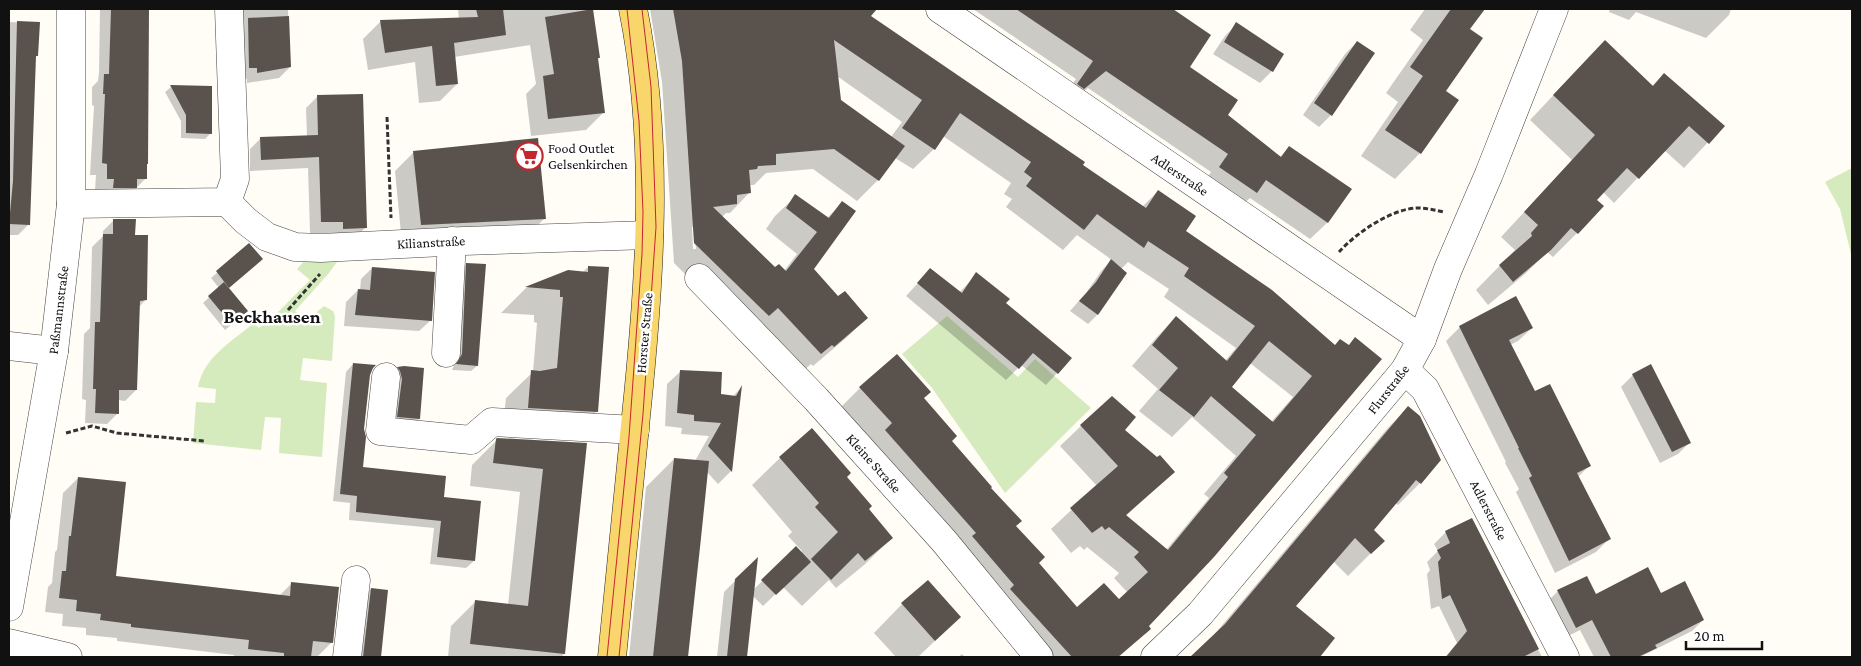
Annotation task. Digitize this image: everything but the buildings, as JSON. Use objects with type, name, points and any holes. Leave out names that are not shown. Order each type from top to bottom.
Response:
[{"type":"main road","name":"Horster Straße","points":[[612,657],[649,268],[650,176],[648,121],[643,66],[633,9]]},
{"type":"street","name":"Paßmannstraße","points":[[9,607],[54,351],[71,204],[71,9]]},
{"type":"street","points":[[71,204],[227,202],[235,179],[230,9]]},
{"type":"street","name":"Adlerstraße","points":[[940,9],[1422,339]]},
{"type":"street","name":"Flurstraße","points":[[1155,657],[1200,614],[1405,370],[1422,339],[1448,269],[1554,9]]},
{"type":"street","name":"Kilianstraße","points":[[227,202],[246,221],[267,237],[295,247],[649,235]]},
{"type":"street","points":[[446,354],[452,241]]},
{"type":"street","name":"Kleine Straße","points":[[699,278],[816,399],[938,534],[1040,657]]},
{"type":"street","points":[[9,346],[54,351]]},
{"type":"street","name":"Adlerstraße","points":[[1405,370],[1425,389],[1565,657]]},
{"type":"street","points":[[386,377],[380,431],[471,440],[492,422],[635,430]]},
{"type":"street","points":[[347,657],[356,580]]},
{"type":"street","points":[[9,643],[68,657]]},
{"type":"path","points":[[387,117],[392,244]]},
{"type":"path","points":[[1323,272],[1340,250],[1351,241],[1376,223],[1399,211],[1416,208],[1433,210],[1468,222]]},
{"type":"path","points":[[288,310],[321,272],[334,247]]},
{"type":"path","points":[[39,440],[92,426],[116,433],[204,441]]},
{"type":"green space","points":[[1852,168],[1852,258],[1840,209],[1825,182]]},
{"type":"green space","points":[[344,256],[295,311],[306,321],[324,306],[333,311],[335,316],[332,361],[303,358],[300,380],[327,383],[322,457],[279,453],[281,418],[265,417],[261,450],[193,443],[196,402],[215,403],[216,389],[198,387],[201,376],[212,359],[254,323],[259,328],[310,280],[297,269],[307,258]]},
{"type":"green space","points":[[947,316],[1018,377],[1035,359],[1091,408],[1005,493],[932,388],[902,354]]},
{"type":"tram line","points":[[607,657],[629,437],[642,254],[643,212],[639,121],[627,9]]},
{"type":"tram line","points":[[619,657],[643,414],[656,227],[651,87],[642,9]]},
{"type":"place","name":"Food Outlet Gelsenkirchen","points":[[529,156]]},
{"type":"district","name":"Beckhausen","points":[[272,316]]}]
